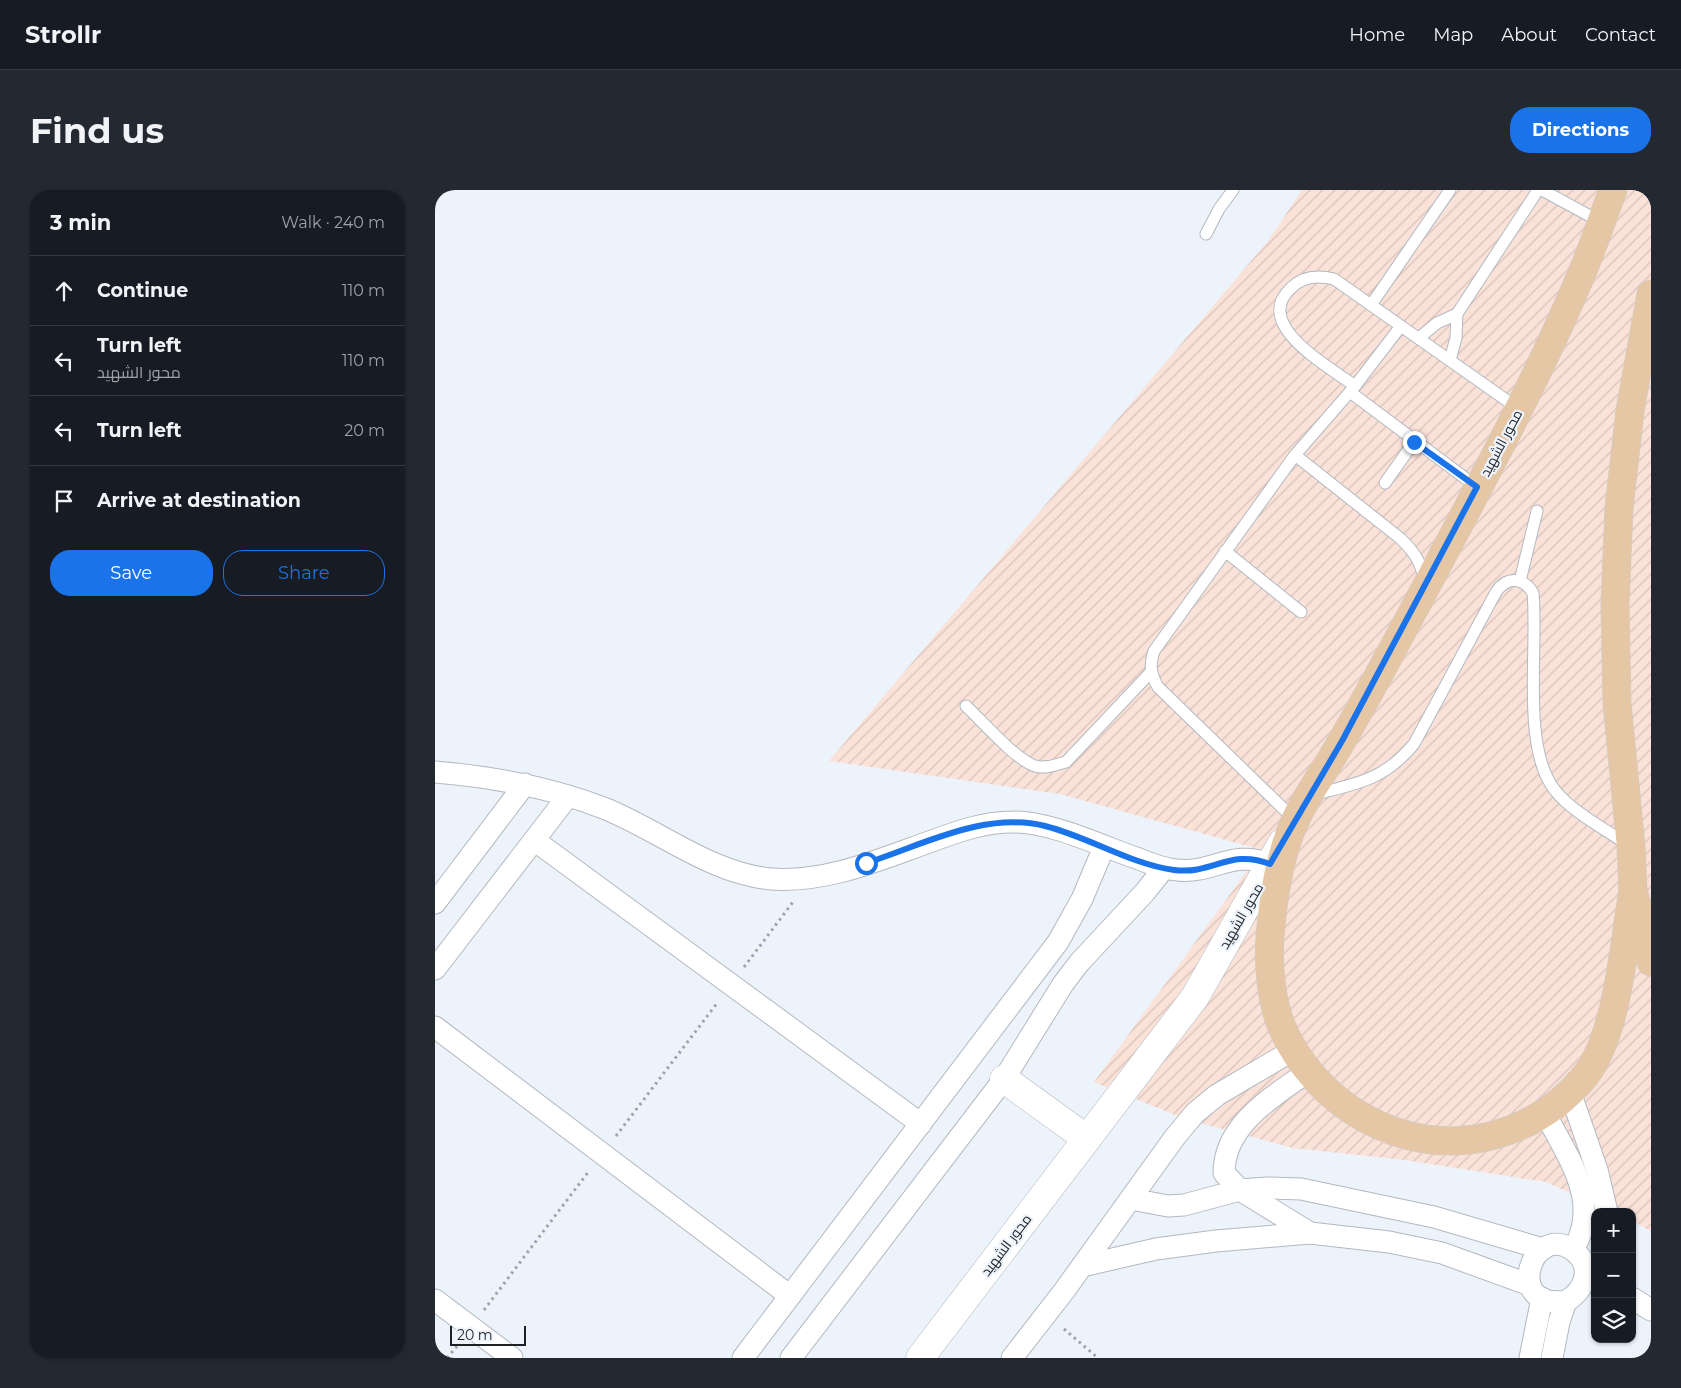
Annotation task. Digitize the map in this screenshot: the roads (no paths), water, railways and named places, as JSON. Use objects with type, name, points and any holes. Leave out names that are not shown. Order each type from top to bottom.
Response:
[{"type":"main road","name":"محور الشهيد","points":[[1295,820],[1342,741],[1519,409],[1577,285],[1613,190]]},
{"type":"main road","points":[[1649,308],[1629,420],[1619,508],[1615,605],[1617,703],[1631,847],[1633,890],[1651,962]]},
{"type":"main road","points":[[1295,820],[1277,880],[1269,943],[1275,1006],[1282,1028],[1302,1060],[1333,1097],[1357,1115],[1384,1129],[1414,1137],[1444,1141],[1475,1139],[1505,1133],[1545,1114],[1587,1074],[1607,1031],[1633,890]]},
{"type":"street","points":[[435,772],[525,784],[568,796],[607,810],[729,869],[770,878],[812,878],[840,872],[984,824],[1015,822],[1045,826],[1163,868],[1189,871],[1237,858],[1247,858],[1270,864]]},
{"type":"street","points":[[435,903],[525,784]]},
{"type":"street","points":[[435,969],[568,796]]},
{"type":"street","name":"محور الشهيد","points":[[920,1358],[1195,997],[1295,820]]},
{"type":"street","points":[[534,840],[921,1124]]},
{"type":"street","points":[[743,1358],[1058,942],[1082,899],[1104,847]]},
{"type":"street","points":[[791,1358],[1004,1079],[1074,970],[1145,892],[1163,868]]},
{"type":"street","points":[[435,1027],[790,1296]]},
{"type":"street","points":[[1302,1060],[1243,1124],[1231,1142],[1224,1160],[1224,1173],[1239,1190],[1310,1233]]},
{"type":"street","points":[[1012,1358],[1082,1266],[1175,1137],[1195,1113],[1217,1095],[1302,1060]]},
{"type":"street","points":[[1004,1079],[1087,1139]]},
{"type":"street","points":[[1570,1092],[1597,1170],[1606,1208]]},
{"type":"street","points":[[1545,1114],[1575,1174],[1585,1203],[1584,1228],[1573,1250]]},
{"type":"street","points":[[1131,1199],[1168,1206],[1184,1204],[1239,1190],[1267,1188],[1301,1189],[1434,1217],[1543,1249]]},
{"type":"street","points":[[1082,1266],[1165,1248],[1216,1241],[1310,1233],[1389,1242],[1442,1253],[1536,1292],[1549,1302],[1566,1301],[1576,1296],[1590,1271],[1573,1250],[1558,1245],[1543,1249],[1531,1261],[1528,1277],[1536,1292],[1530,1358]]},
{"type":"street","points":[[435,1300],[512,1358]]},
{"type":"street","points":[[1552,1358],[1559,1322],[1566,1301]]},
{"type":"street","points":[[1636,1301],[1651,1310]]},
{"type":"lane","points":[[1206,234],[1219,209],[1233,190]]},
{"type":"lane","points":[[1371,305],[1450,190]]},
{"type":"lane","points":[[1450,360],[1456,338],[1457,314],[1540,190],[1601,222]]},
{"type":"lane","points":[[1477,487],[1414,442],[1288,335],[1281,320],[1282,303],[1291,288],[1300,281],[1322,276],[1334,279],[1519,409]]},
{"type":"lane","points":[[1419,338],[1437,323],[1457,314]]},
{"type":"lane","points":[[1295,820],[1158,687],[1151,672],[1154,651],[1295,455],[1352,389],[1401,326]]},
{"type":"lane","points":[[1385,483],[1414,442]]},
{"type":"lane","points":[[1295,455],[1413,551],[1421,565],[1425,587]]},
{"type":"lane","points":[[1520,581],[1537,511]]},
{"type":"lane","points":[[1225,551],[1301,612]]},
{"type":"lane","points":[[1309,796],[1381,775],[1399,762],[1414,744],[1501,584],[1510,580],[1520,581],[1528,585],[1533,593],[1536,724],[1539,756],[1550,784],[1563,799],[1631,847]]},
{"type":"lane","points":[[966,706],[1021,758],[1035,766],[1051,767],[1066,762],[1151,672]]}]
